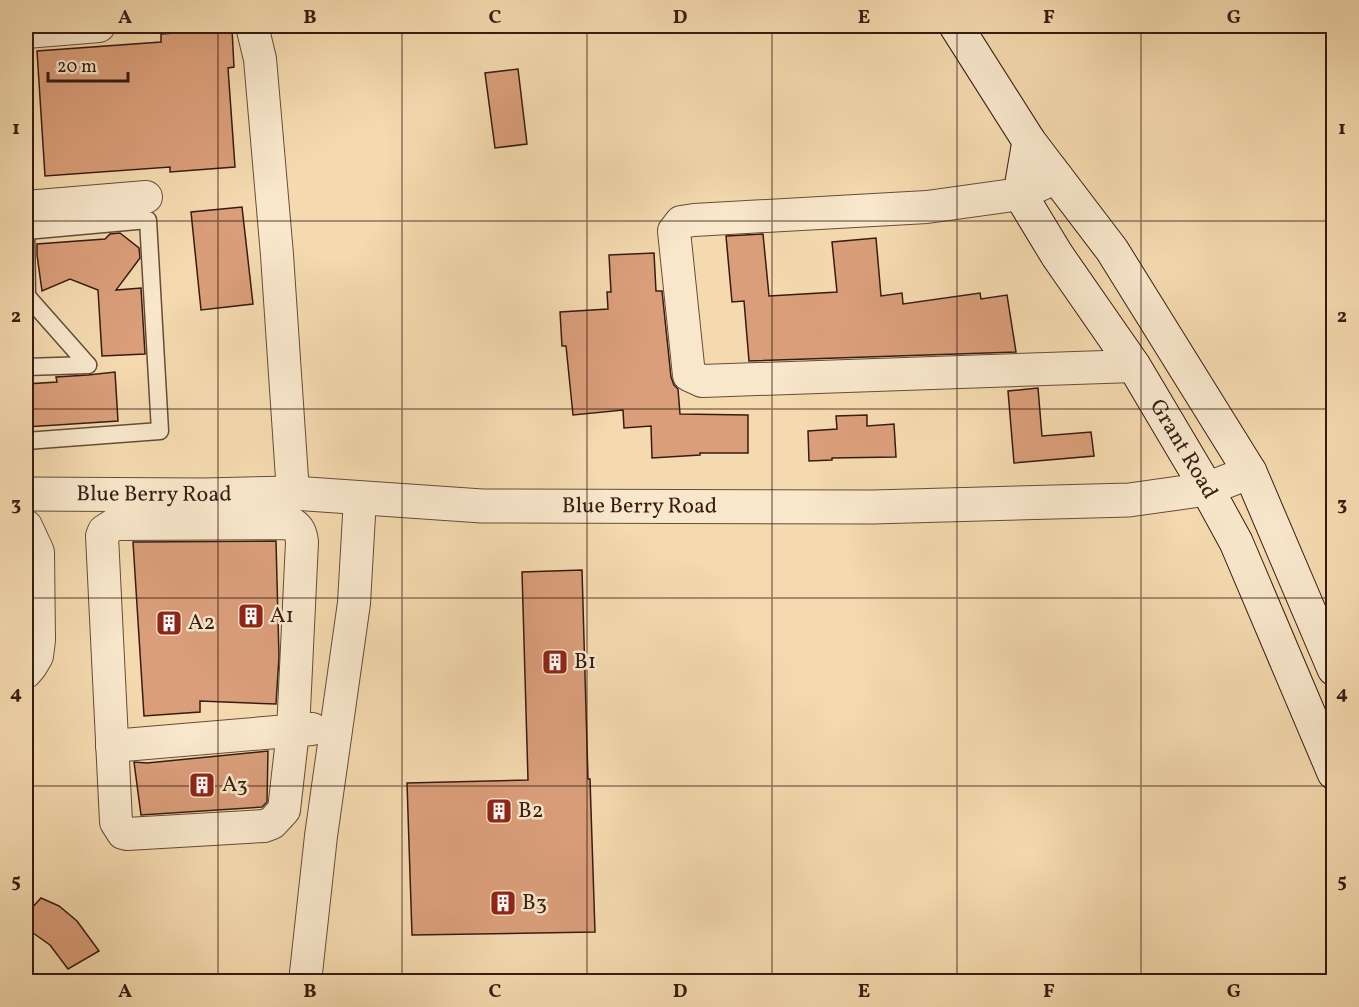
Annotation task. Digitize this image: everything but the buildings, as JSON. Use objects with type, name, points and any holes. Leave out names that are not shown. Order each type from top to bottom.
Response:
[{"type":"main road","name":"Grant Road","points":[[956,26],[1029,141],[1118,259],[1250,472],[1331,654]]},
{"type":"main road","points":[[1020,194],[1029,141]]},
{"type":"main road","name":"Grant Road","points":[[1020,194],[1057,255],[1134,366],[1236,542],[1334,772]]},
{"type":"main road","name":"Blue Berry Road","points":[[32,493],[194,495],[293,493],[482,506],[873,507],[1129,500],[1207,489],[1250,472]]},
{"type":"street","points":[[26,32],[99,26]]},
{"type":"street","points":[[252,26],[260,58],[277,255],[293,493]]},
{"type":"street","points":[[1057,177],[1020,194],[927,207],[681,222],[674,231],[689,375],[702,381],[1134,366]]},
{"type":"street","points":[[26,207],[146,197]]},
{"type":"street","points":[[26,672],[37,656],[39,640],[38,552],[28,535],[40,516],[32,493]]},
{"type":"street","points":[[305,981],[321,836],[354,603],[360,498]]},
{"type":"street","points":[[291,523],[296,526],[301,533],[302,542],[293,731],[284,810],[272,823],[264,826],[123,833],[116,822],[102,536],[104,531],[115,524],[291,523]]},
{"type":"street","points":[[112,746],[336,728]]},
{"type":"lane","points":[[26,367],[88,364],[27,296],[26,231],[148,220],[159,431],[26,441]]},
{"type":"place","name":"A1","points":[[251,616]]},
{"type":"place","name":"A2","points":[[169,623]]},
{"type":"place","name":"B1","points":[[555,662]]},
{"type":"place","name":"A3","points":[[202,785]]},
{"type":"place","name":"B2","points":[[499,811]]},
{"type":"place","name":"B3","points":[[503,903]]}]
